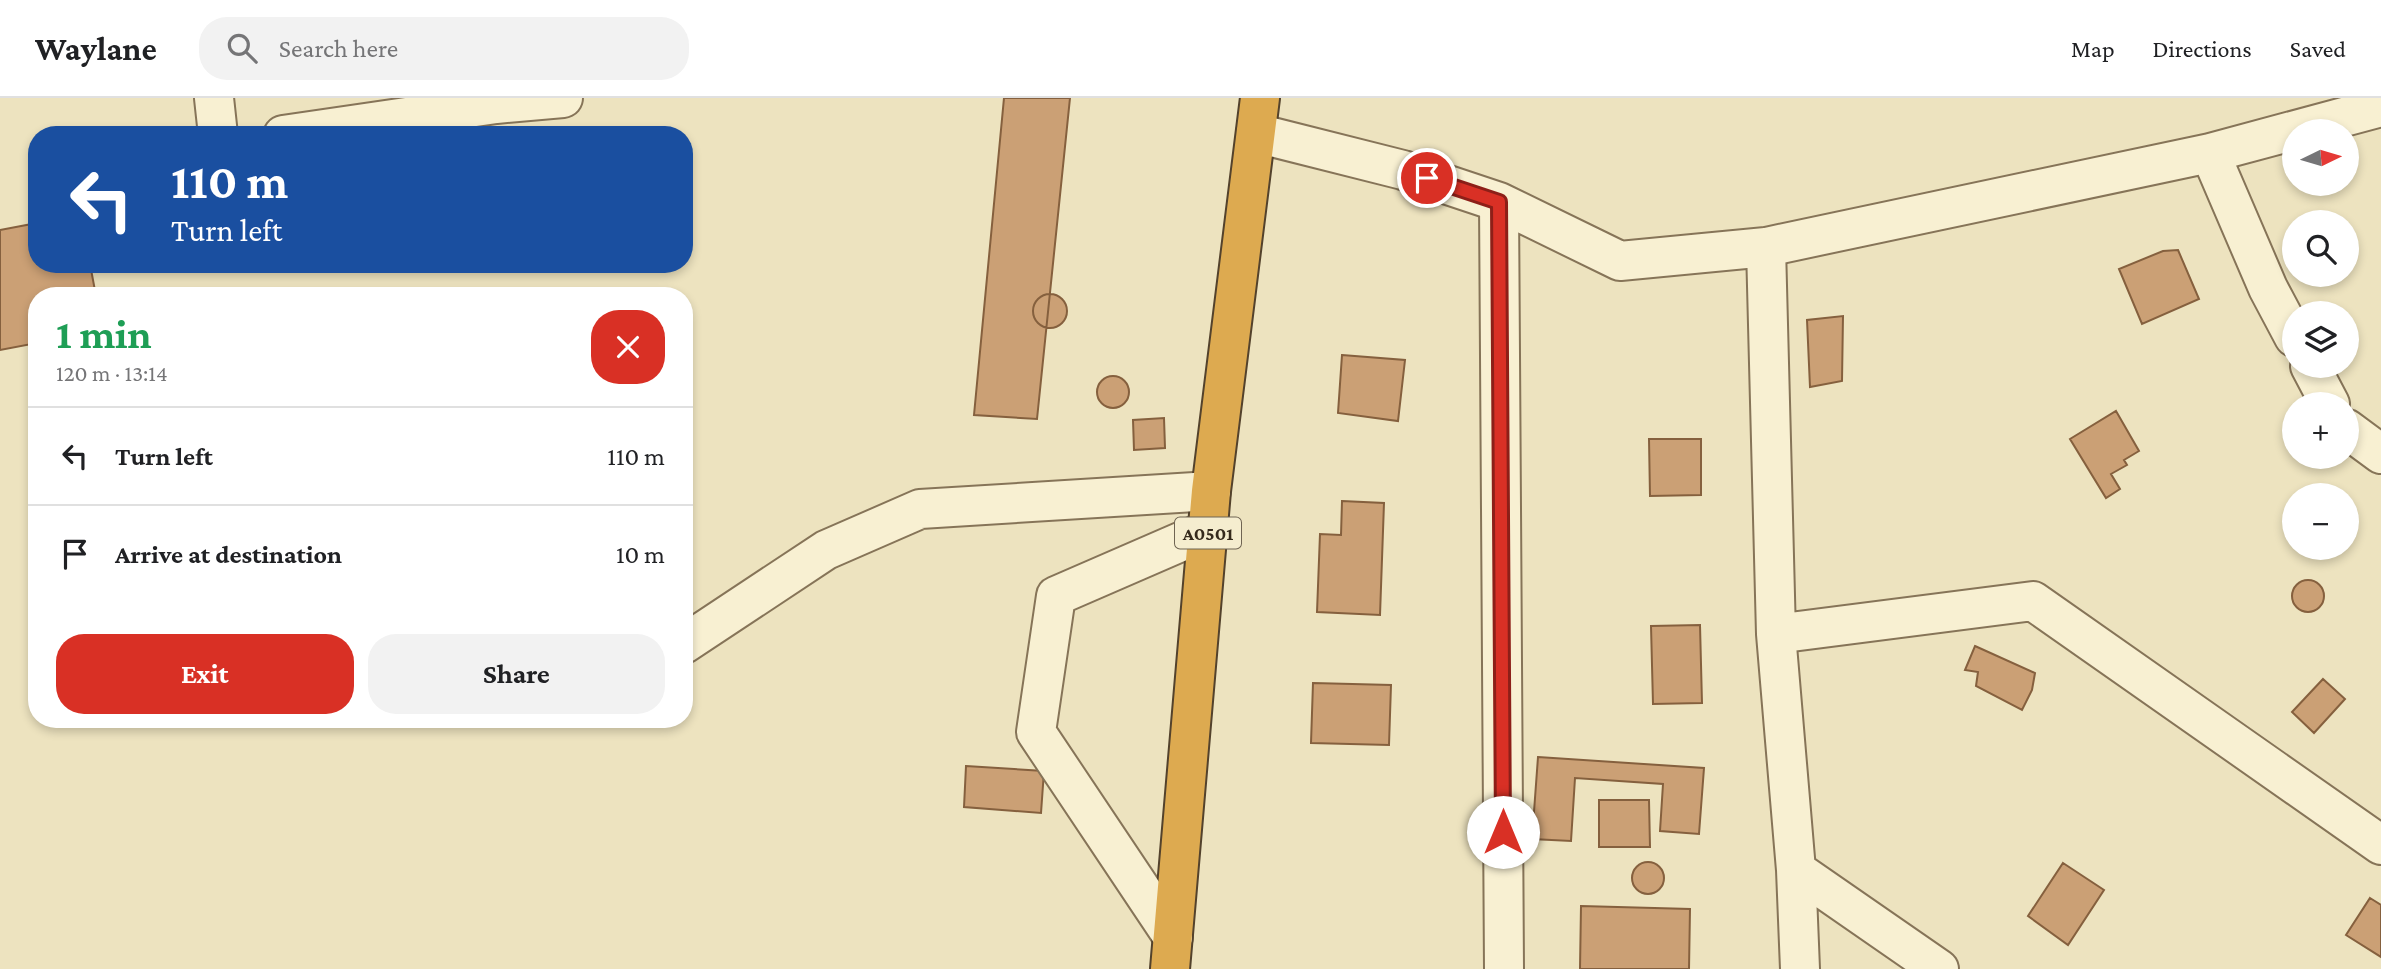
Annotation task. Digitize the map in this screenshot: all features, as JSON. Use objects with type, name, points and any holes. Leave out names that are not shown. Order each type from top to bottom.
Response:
[{"type":"highway","name":"A0501","points":[[1171,953],[1211,491],[1258,116]]},
{"type":"street","points":[[214,98],[217,126]]},
{"type":"street","points":[[345,126],[496,104],[564,98]]},
{"type":"street","points":[[1258,116],[1499,202],[1620,261],[1766,247],[2210,153],[2381,107]]},
{"type":"street","points":[[2210,153],[2282,314]]},
{"type":"street","points":[[1499,202],[1504,969]]},
{"type":"street","points":[[1766,247],[1776,634],[1796,870],[1800,969]]},
{"type":"street","points":[[2359,438],[2381,454]]},
{"type":"street","points":[[693,637],[826,550],[920,509],[1211,491]]},
{"type":"street","points":[[1171,953],[1036,732],[1056,596],[1208,530]]},
{"type":"street","points":[[1776,634],[2033,601],[2381,845]]},
{"type":"street","points":[[1796,870],[1939,969]]},
{"type":"building","points":[[1004,98],[1070,98],[1037,419],[974,415]]},
{"type":"building","points":[[28,225],[28,273],[92,273],[94,287],[28,287],[28,345],[0,350],[0,230]]},
{"type":"building","points":[[2178,250],[2199,299],[2142,324],[2119,269],[2163,251]]},
{"type":"building","points":[[1050,294],[1062,299],[1067,311],[1062,323],[1050,328],[1038,323],[1033,311],[1038,299]]},
{"type":"building","points":[[1843,316],[1842,381],[1810,387],[1807,320]]},
{"type":"building","points":[[1342,355],[1405,360],[1398,421],[1338,413]]},
{"type":"building","points":[[1113,376],[1125,380],[1129,392],[1125,404],[1113,408],[1101,404],[1097,392],[1101,380]]},
{"type":"building","points":[[2116,411],[2139,451],[2124,460],[2127,465],[2111,474],[2120,489],[2106,498],[2070,439]]},
{"type":"building","points":[[1164,418],[1165,448],[1134,450],[1133,420]]},
{"type":"building","points":[[1649,439],[1701,439],[1701,495],[1650,496]]},
{"type":"building","points":[[1342,501],[1384,503],[1380,615],[1317,612],[1320,534],[1341,535]]},
{"type":"building","points":[[2308,580],[2320,584],[2324,596],[2320,608],[2308,612],[2296,608],[2292,596],[2296,584]]},
{"type":"building","points":[[1700,625],[1702,703],[1653,704],[1651,626]]},
{"type":"building","points":[[1975,646],[2035,673],[2032,690],[2022,710],[1976,686],[1978,672],[1965,670]]},
{"type":"building","points":[[2323,679],[2345,699],[2314,733],[2292,712]]},
{"type":"building","points":[[1313,683],[1391,685],[1389,745],[1311,743]]},
{"type":"building","points":[[1538,757],[1704,768],[1699,834],[1660,831],[1663,784],[1575,778],[1571,841],[1532,839]]},
{"type":"building","points":[[966,766],[1044,771],[1041,813],[964,807]]},
{"type":"building","points":[[1599,800],[1649,800],[1650,847],[1599,847]]},
{"type":"building","points":[[1648,862],[1659,867],[1664,878],[1659,889],[1648,894],[1637,889],[1632,878],[1637,867]]},
{"type":"building","points":[[2063,863],[2104,890],[2068,945],[2028,916]]},
{"type":"building","points":[[2370,898],[2381,905],[2381,957],[2346,935]]},
{"type":"building","points":[[1581,906],[1690,909],[1689,969],[1580,969]]},
{"type":"route","points":[[1427,178],[1499,202],[1503,832]]}]
